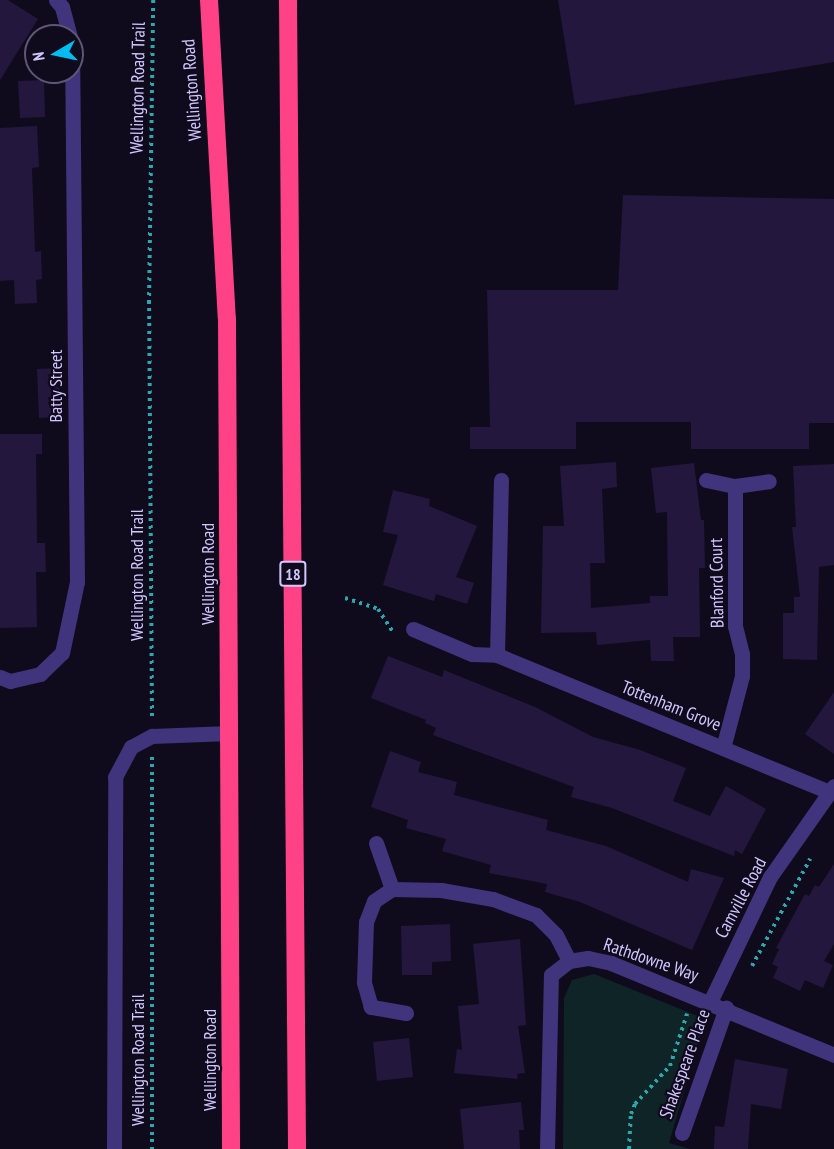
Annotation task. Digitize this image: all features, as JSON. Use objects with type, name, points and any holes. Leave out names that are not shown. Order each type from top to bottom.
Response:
[{"type":"highway","name":"Wellington Road","points":[[209,0],[227,318],[231,1149]]},
{"type":"highway","name":"18","points":[[288,0],[297,1149]]},
{"type":"street","points":[[56,0],[62,7],[67,24]]},
{"type":"street","name":"Batty Street","points":[[0,677],[10,681],[40,674],[62,653],[76,582],[72,84]]},
{"type":"street","points":[[498,655],[501,480]]},
{"type":"street","points":[[706,480],[735,486],[769,481]]},
{"type":"street","name":"Blanford Court","points":[[723,748],[742,676],[742,654],[735,626],[735,486]]},
{"type":"street","name":"Tottenham Grove","points":[[413,629],[472,654],[498,655],[723,748],[832,789]]},
{"type":"street","points":[[114,1149],[115,777],[131,747],[152,736],[230,733]]},
{"type":"street","name":"Camville Road","points":[[710,1002],[770,878],[832,789]]},
{"type":"street","points":[[376,843],[392,889]]},
{"type":"street","points":[[406,1013],[371,1007],[364,982],[366,922],[374,901],[392,889],[441,890],[493,899],[536,915],[556,935],[569,961],[551,975],[547,1149]]},
{"type":"street","name":"Rathdowne Way","points":[[569,961],[588,958],[611,963],[693,994],[834,1055]]},
{"type":"street","name":"Shakespeare Place","points":[[682,1134],[726,1008]]},
{"type":"path","name":"Wellington Road Trail","points":[[152,1149],[149,303],[153,0]]},
{"type":"path","points":[[345,598],[378,609],[396,636],[407,642],[413,629]]},
{"type":"path","points":[[751,968],[811,857]]},
{"type":"path","points":[[629,1149],[631,1114],[640,1096],[670,1066],[693,994]]},
{"type":"green space","points":[[594,974],[705,1019],[669,1143],[690,1149],[563,1149],[564,998],[572,980]]},
{"type":"building","points":[[0,0],[8,0],[38,19],[35,24],[24,24],[24,41],[0,80]]},
{"type":"building","points":[[558,0],[834,0],[834,62],[575,105]]},
{"type":"building","points":[[18,81],[24,81],[24,84],[44,84],[45,117],[20,118]]},
{"type":"building","points":[[37,126],[39,167],[32,168],[35,252],[41,251],[42,279],[36,280],[37,303],[15,304],[14,280],[0,281],[0,128]]},
{"type":"building","points":[[623,195],[834,199],[834,423],[809,423],[809,449],[691,449],[691,422],[576,422],[576,449],[470,449],[470,427],[490,427],[487,290],[618,290]]},
{"type":"building","points":[[59,368],[61,417],[39,418],[37,369]]},
{"type":"building","points":[[0,434],[42,434],[42,454],[36,454],[37,543],[45,543],[46,572],[36,572],[37,627],[0,628]]},
{"type":"building","points":[[616,462],[617,487],[602,489],[605,563],[590,563],[591,608],[650,603],[650,596],[668,596],[667,512],[656,513],[651,468],[694,463],[701,520],[704,520],[705,568],[699,568],[700,637],[673,637],[674,661],[651,661],[650,640],[597,645],[596,632],[541,633],[543,526],[564,526],[560,466]]},
{"type":"building","points":[[834,464],[834,565],[819,567],[817,660],[783,659],[783,613],[794,613],[794,597],[800,597],[792,527],[796,527],[793,466]]},
{"type":"building","points":[[393,490],[430,499],[429,506],[477,526],[456,577],[474,583],[467,604],[436,594],[434,601],[383,585],[398,535],[383,532]]},
{"type":"building","points":[[388,656],[442,677],[444,670],[535,707],[593,737],[640,750],[686,768],[673,801],[710,816],[726,786],[766,809],[742,854],[735,850],[734,856],[612,808],[571,797],[574,787],[433,735],[436,728],[425,723],[426,720],[371,698]]},
{"type":"building","points":[[834,692],[834,754],[805,734]]},
{"type":"building","points":[[390,751],[421,762],[418,772],[457,782],[454,795],[548,820],[546,830],[606,846],[688,882],[691,869],[724,878],[692,950],[580,902],[545,892],[547,884],[489,873],[491,865],[442,851],[446,839],[406,828],[408,820],[371,807]]},
{"type":"building","points":[[834,864],[834,944],[824,961],[833,965],[823,988],[805,980],[800,991],[773,978],[778,967],[772,964],[779,949],[776,948],[805,894],[809,896],[815,885],[819,887]]},
{"type":"building","points":[[450,924],[451,961],[432,962],[432,975],[402,975],[401,926]]},
{"type":"building","points":[[520,939],[526,1025],[518,1026],[525,1073],[517,1074],[518,1079],[454,1073],[457,1049],[462,1050],[458,1006],[479,1004],[473,944]]},
{"type":"building","points":[[409,1038],[413,1077],[377,1081],[373,1042]]},
{"type":"building","points":[[735,1059],[788,1069],[781,1109],[751,1104],[748,1149],[714,1149],[715,1126],[724,1127]]},
{"type":"building","points":[[521,1102],[524,1130],[519,1130],[520,1149],[464,1149],[460,1109]]}]
